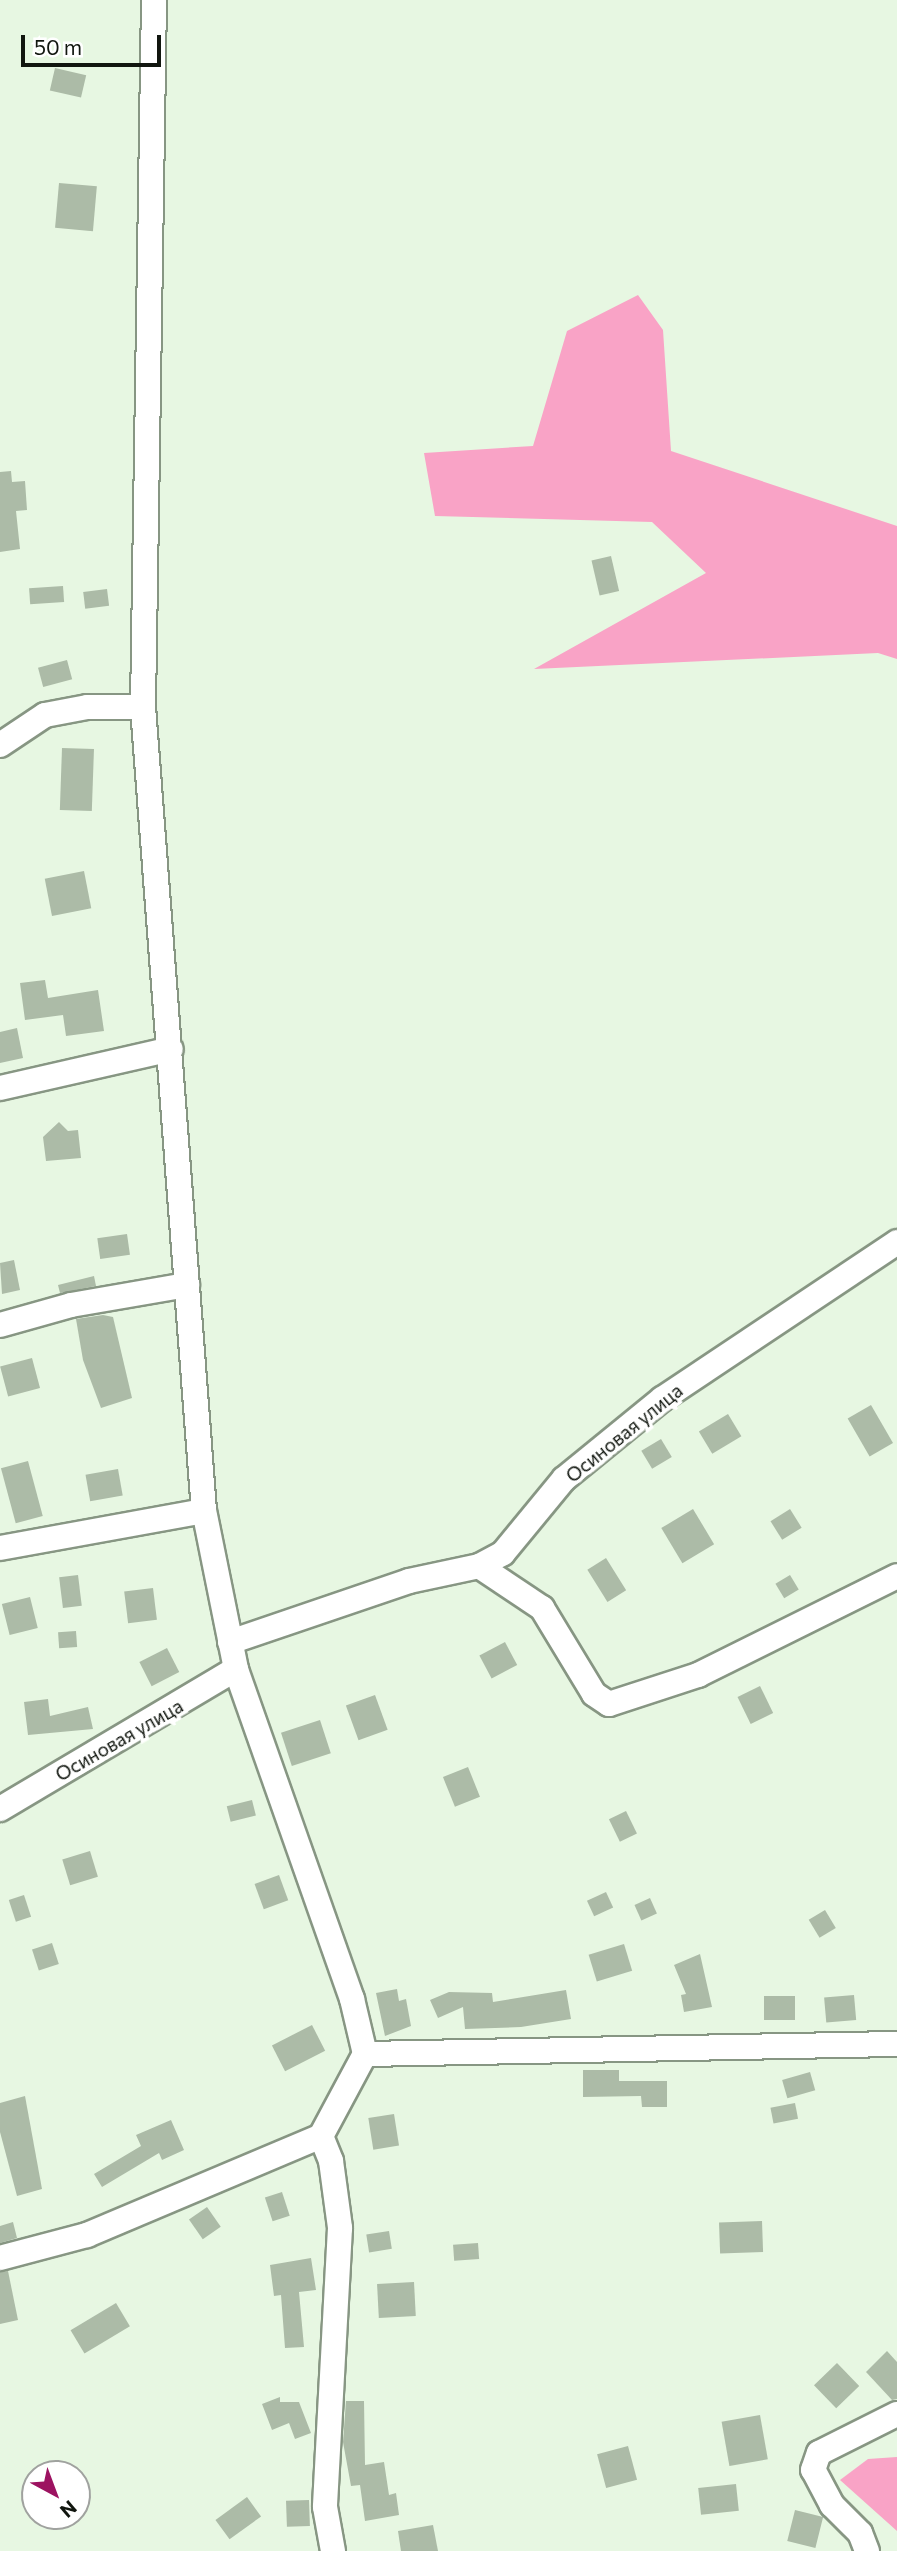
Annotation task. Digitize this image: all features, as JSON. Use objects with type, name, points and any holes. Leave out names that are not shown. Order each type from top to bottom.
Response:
[{"type":"street","points":[[0,2258],[87,2235],[321,2136],[365,2054],[352,1999],[236,1669],[204,1511],[143,707],[154,0]]},
{"type":"street","points":[[0,745],[45,715],[87,707],[143,707]]},
{"type":"street","points":[[0,1088],[171,1049]]},
{"type":"street","name":"Осиновая улица","points":[[230,1642],[409,1581],[479,1566],[523,1533],[564,1479],[662,1399],[897,1242]]},
{"type":"street","points":[[0,1325],[71,1305],[187,1285]]},
{"type":"street","points":[[0,1548],[204,1511]]},
{"type":"street","points":[[479,1566],[542,1608],[594,1694],[609,1704],[698,1675],[822,1608],[897,1576]]},
{"type":"street","name":"Осиновая улица","points":[[0,1809],[236,1669]]},
{"type":"street","points":[[365,2054],[897,2044]]},
{"type":"street","points":[[321,2136],[331,2161],[340,2228],[325,2507],[333,2551]]},
{"type":"street","points":[[867,2551],[860,2533],[832,2505],[813,2470],[819,2453],[897,2414]]},
{"type":"shaded area","points":[[638,295],[663,330],[671,451],[897,526],[897,659],[878,653],[534,669],[706,573],[652,522],[435,516],[424,453],[533,446],[567,331]]},
{"type":"shaded area","points":[[897,2457],[897,2531],[840,2480],[868,2459]]},
{"type":"building","points":[[55,68],[86,75],[81,98],[50,90]]},
{"type":"building","points":[[59,183],[97,186],[93,231],[55,228]]},
{"type":"building","points":[[11,471],[12,482],[25,481],[27,510],[16,511],[20,549],[0,552],[0,472]]},
{"type":"building","points":[[611,556],[619,591],[600,596],[592,560]]},
{"type":"building","points":[[63,586],[64,602],[30,604],[29,588]]},
{"type":"building","points":[[107,589],[109,606],[85,609],[83,592]]},
{"type":"building","points":[[67,660],[72,679],[43,687],[38,668]]},
{"type":"building","points":[[62,748],[94,749],[92,811],[60,810]]},
{"type":"building","points":[[84,871],[91,908],[52,916],[45,879]]},
{"type":"building","points":[[45,980],[48,998],[98,990],[104,1031],[66,1036],[63,1015],[25,1020],[20,983]]},
{"type":"building","points":[[17,1028],[23,1058],[0,1063],[0,1032]]},
{"type":"building","points":[[59,1122],[68,1131],[78,1130],[81,1158],[46,1161],[43,1137]]},
{"type":"building","points":[[127,1234],[130,1255],[100,1259],[97,1238]]},
{"type":"building","points":[[14,1260],[20,1290],[2,1294],[0,1263]]},
{"type":"building","points":[[94,1276],[96,1286],[60,1293],[58,1285]]},
{"type":"building","points":[[103,1315],[113,1317],[132,1398],[101,1408],[83,1360],[76,1319]]},
{"type":"building","points":[[32,1358],[40,1388],[8,1396],[0,1367]]},
{"type":"building","points":[[871,1405],[893,1443],[870,1457],[848,1418]]},
{"type":"building","points":[[728,1414],[741,1436],[712,1454],[699,1432]]},
{"type":"building","points":[[661,1439],[672,1457],[652,1469],[641,1451]]},
{"type":"building","points":[[28,1461],[43,1516],[16,1523],[1,1468]]},
{"type":"building","points":[[118,1469],[123,1496],[90,1501],[86,1475]]},
{"type":"building","points":[[693,1509],[714,1544],[682,1563],[661,1528]]},
{"type":"building","points":[[790,1509],[802,1528],[782,1540],[770,1521]]},
{"type":"building","points":[[606,1558],[626,1590],[607,1602],[587,1570]]},
{"type":"building","points":[[78,1575],[82,1606],[63,1608],[59,1577]]},
{"type":"building","points":[[790,1575],[799,1590],[784,1598],[775,1584]]},
{"type":"building","points":[[153,1588],[157,1620],[128,1623],[124,1592]]},
{"type":"building","points":[[30,1597],[38,1628],[10,1635],[2,1604]]},
{"type":"building","points":[[76,1631],[77,1647],[59,1648],[58,1632]]},
{"type":"building","points":[[505,1642],[517,1665],[492,1679],[479,1656]]},
{"type":"building","points":[[167,1648],[179,1672],[152,1686],[139,1662]]},
{"type":"building","points":[[760,1686],[773,1713],[751,1724],[738,1697]]},
{"type":"building","points":[[375,1695],[388,1730],[359,1740],[346,1706]]},
{"type":"building","points":[[48,1699],[50,1716],[88,1707],[93,1729],[28,1735],[24,1702]]},
{"type":"building","points":[[320,1720],[331,1753],[292,1766],[281,1733]]},
{"type":"building","points":[[468,1767],[480,1797],[455,1807],[443,1777]]},
{"type":"building","points":[[252,1800],[256,1816],[231,1822],[227,1806]]},
{"type":"building","points":[[626,1811],[637,1833],[620,1842],[609,1819]]},
{"type":"building","points":[[90,1851],[98,1877],[70,1885],[62,1859]]},
{"type":"building","points":[[279,1875],[288,1900],[264,1909],[255,1884]]},
{"type":"building","points":[[606,1892],[613,1907],[594,1916],[587,1901]]},
{"type":"building","points":[[24,1895],[31,1917],[16,1922],[9,1900]]},
{"type":"building","points":[[650,1898],[657,1914],[641,1920],[634,1905]]},
{"type":"building","points":[[825,1910],[836,1928],[820,1938],[809,1920]]},
{"type":"building","points":[[52,1943],[59,1964],[39,1970],[32,1949]]},
{"type":"building","points":[[624,1944],[632,1971],[597,1982],[589,1955]]},
{"type":"building","points":[[700,1954],[712,2007],[684,2012],[681,1995],[686,1994],[674,1965]]},
{"type":"building","points":[[397,1989],[399,2001],[406,1999],[411,2026],[385,2036],[376,1993]]},
{"type":"building","points":[[566,1990],[571,2019],[521,2027],[465,2029],[463,2007],[438,2018],[430,2000],[449,1992],[492,1993],[493,2002]]},
{"type":"building","points":[[854,1995],[856,2020],[826,2023],[824,1998]]},
{"type":"building","points":[[764,1996],[795,1996],[795,2020],[764,2020]]},
{"type":"building","points":[[312,2025],[325,2051],[285,2071],[272,2045]]},
{"type":"building","points":[[583,2070],[619,2070],[619,2081],[667,2081],[667,2107],[642,2107],[641,2096],[583,2097]]},
{"type":"building","points":[[810,2072],[815,2090],[787,2098],[782,2080]]},
{"type":"building","points":[[25,2096],[42,2189],[17,2196],[0,2132],[0,2103]]},
{"type":"building","points":[[795,2103],[798,2119],[774,2123],[770,2108]]},
{"type":"building","points":[[394,2114],[399,2146],[373,2150],[368,2118]]},
{"type":"building","points":[[171,2120],[184,2150],[162,2160],[159,2153],[102,2187],[94,2174],[141,2146],[136,2135]]},
{"type":"building","points":[[282,2192],[290,2216],[273,2221],[265,2198]]},
{"type":"building","points":[[207,2207],[221,2227],[203,2239],[189,2220]]},
{"type":"building","points":[[762,2221],[763,2252],[720,2253],[719,2223]]},
{"type":"building","points":[[13,2222],[17,2238],[0,2243],[0,2226]]},
{"type":"building","points":[[389,2231],[392,2249],[369,2252],[366,2235]]},
{"type":"building","points":[[478,2243],[479,2259],[454,2261],[453,2245]]},
{"type":"building","points":[[311,2258],[316,2290],[299,2292],[304,2347],[285,2348],[281,2295],[274,2296],[270,2265]]},
{"type":"building","points":[[8,2271],[18,2320],[0,2324],[0,2272]]},
{"type":"building","points":[[414,2282],[416,2316],[379,2318],[377,2284]]},
{"type":"building","points":[[116,2303],[130,2326],[84,2353],[71,2330]]},
{"type":"building","points":[[887,2351],[897,2362],[897,2399],[892,2400],[866,2372]]},
{"type":"building","points":[[837,2363],[859,2386],[836,2408],[814,2385]]},
{"type":"building","points":[[280,2397],[280,2402],[299,2402],[311,2433],[295,2439],[289,2423],[272,2430],[262,2404]]},
{"type":"building","points":[[346,2401],[364,2401],[365,2465],[384,2462],[389,2495],[396,2493],[399,2515],[365,2521],[360,2485],[351,2486],[343,2442]]},
{"type":"building","points":[[760,2415],[768,2459],[729,2466],[722,2422]]},
{"type":"building","points":[[628,2446],[637,2480],[606,2488],[597,2454]]},
{"type":"building","points":[[736,2484],[739,2511],[701,2515],[698,2488]]},
{"type":"building","points":[[247,2497],[261,2516],[230,2539],[215,2520]]},
{"type":"building","points":[[309,2500],[310,2526],[287,2527],[286,2501]]},
{"type":"building","points":[[795,2510],[823,2517],[815,2548],[787,2541]]},
{"type":"building","points":[[433,2525],[438,2551],[401,2551],[398,2531]]}]
